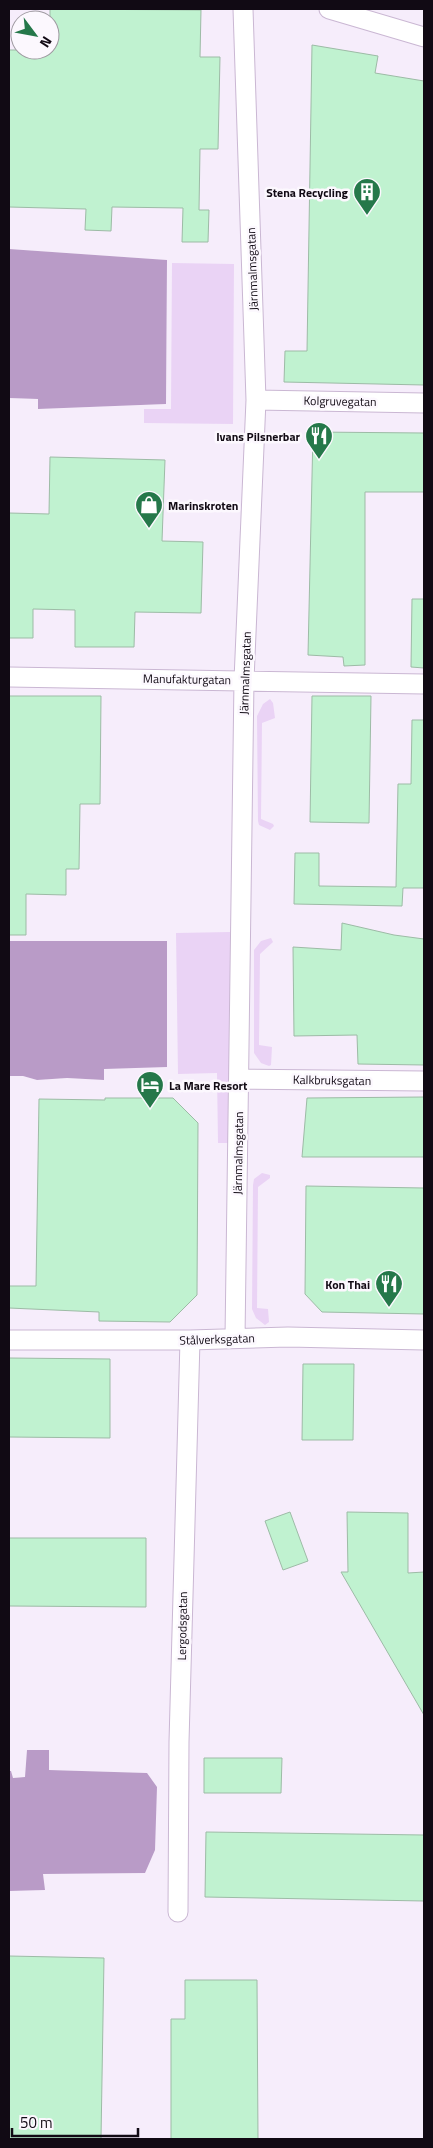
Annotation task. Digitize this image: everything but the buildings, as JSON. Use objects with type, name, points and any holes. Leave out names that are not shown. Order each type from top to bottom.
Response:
[{"type":"street","name":"Järnmalmsgatan","points":[[234,1338],[244,680],[256,400],[243,9]]},
{"type":"street","points":[[329,9],[424,37]]},
{"type":"street","name":"Kolgruvegatan","points":[[256,400],[424,403]]},
{"type":"street","name":"Manufakturgatan","points":[[9,677],[424,684]]},
{"type":"street","name":"Kalkbruksgatan","points":[[239,1079],[424,1081]]},
{"type":"street","name":"Stålverksgatan","points":[[9,1340],[190,1340],[234,1338],[424,1340]]},
{"type":"street","name":"Lergodsgatan","points":[[178,1912],[179,1742],[190,1340]]},
{"type":"shaded area","points":[[9,9],[424,9],[424,2139],[9,2139],[9,1891],[44,1890],[43,1874],[145,1873],[147,1773],[49,1770],[49,1750],[25,1777],[12,1778],[11,1771],[9,1771],[9,1076],[23,1076],[37,1080],[67,1078],[103,1080],[104,1069],[167,941],[9,941],[9,398],[38,399],[39,409],[166,404],[167,260],[9,249]]},
{"type":"shaded area","points":[[9,249],[167,260],[166,404],[38,409],[38,399],[9,398]]},
{"type":"shaded area","points":[[172,263],[234,264],[233,424],[144,423],[144,409],[171,409]]},
{"type":"shaded area","points":[[270,699],[273,703],[275,718],[262,723],[261,819],[273,824],[274,826],[270,830],[259,825],[258,821],[257,716],[263,704]]},
{"type":"shaded area","points":[[230,932],[232,1143],[218,1143],[217,1073],[178,1074],[176,933]]},
{"type":"shaded area","points":[[271,938],[273,942],[260,954],[259,1045],[272,1047],[271,1065],[269,1066],[261,1063],[254,1053],[254,950],[261,941]]},
{"type":"shaded area","points":[[9,941],[167,941],[167,1067],[104,1069],[104,1080],[67,1078],[37,1080],[23,1076],[9,1076]]},
{"type":"shaded area","points":[[262,1173],[270,1175],[270,1178],[258,1187],[257,1308],[268,1309],[269,1322],[265,1325],[256,1318],[252,1309],[253,1185],[254,1179]]},
{"type":"shaded area","points":[[27,1750],[49,1750],[49,1770],[147,1773],[157,1787],[155,1850],[145,1873],[43,1874],[45,1890],[9,1891],[9,1771],[11,1771],[13,1778],[25,1777]]},
{"type":"place","name":"Stena Recycling","points":[[367,216]]},
{"type":"place","name":"Ivans Pilsnerbar","points":[[319,460]]},
{"type":"place","name":"Marinskroten","points":[[149,529]]},
{"type":"place","name":"La Mare Resort","points":[[150,1109]]},
{"type":"place","name":"Kon Thai","points":[[389,1308]]}]
